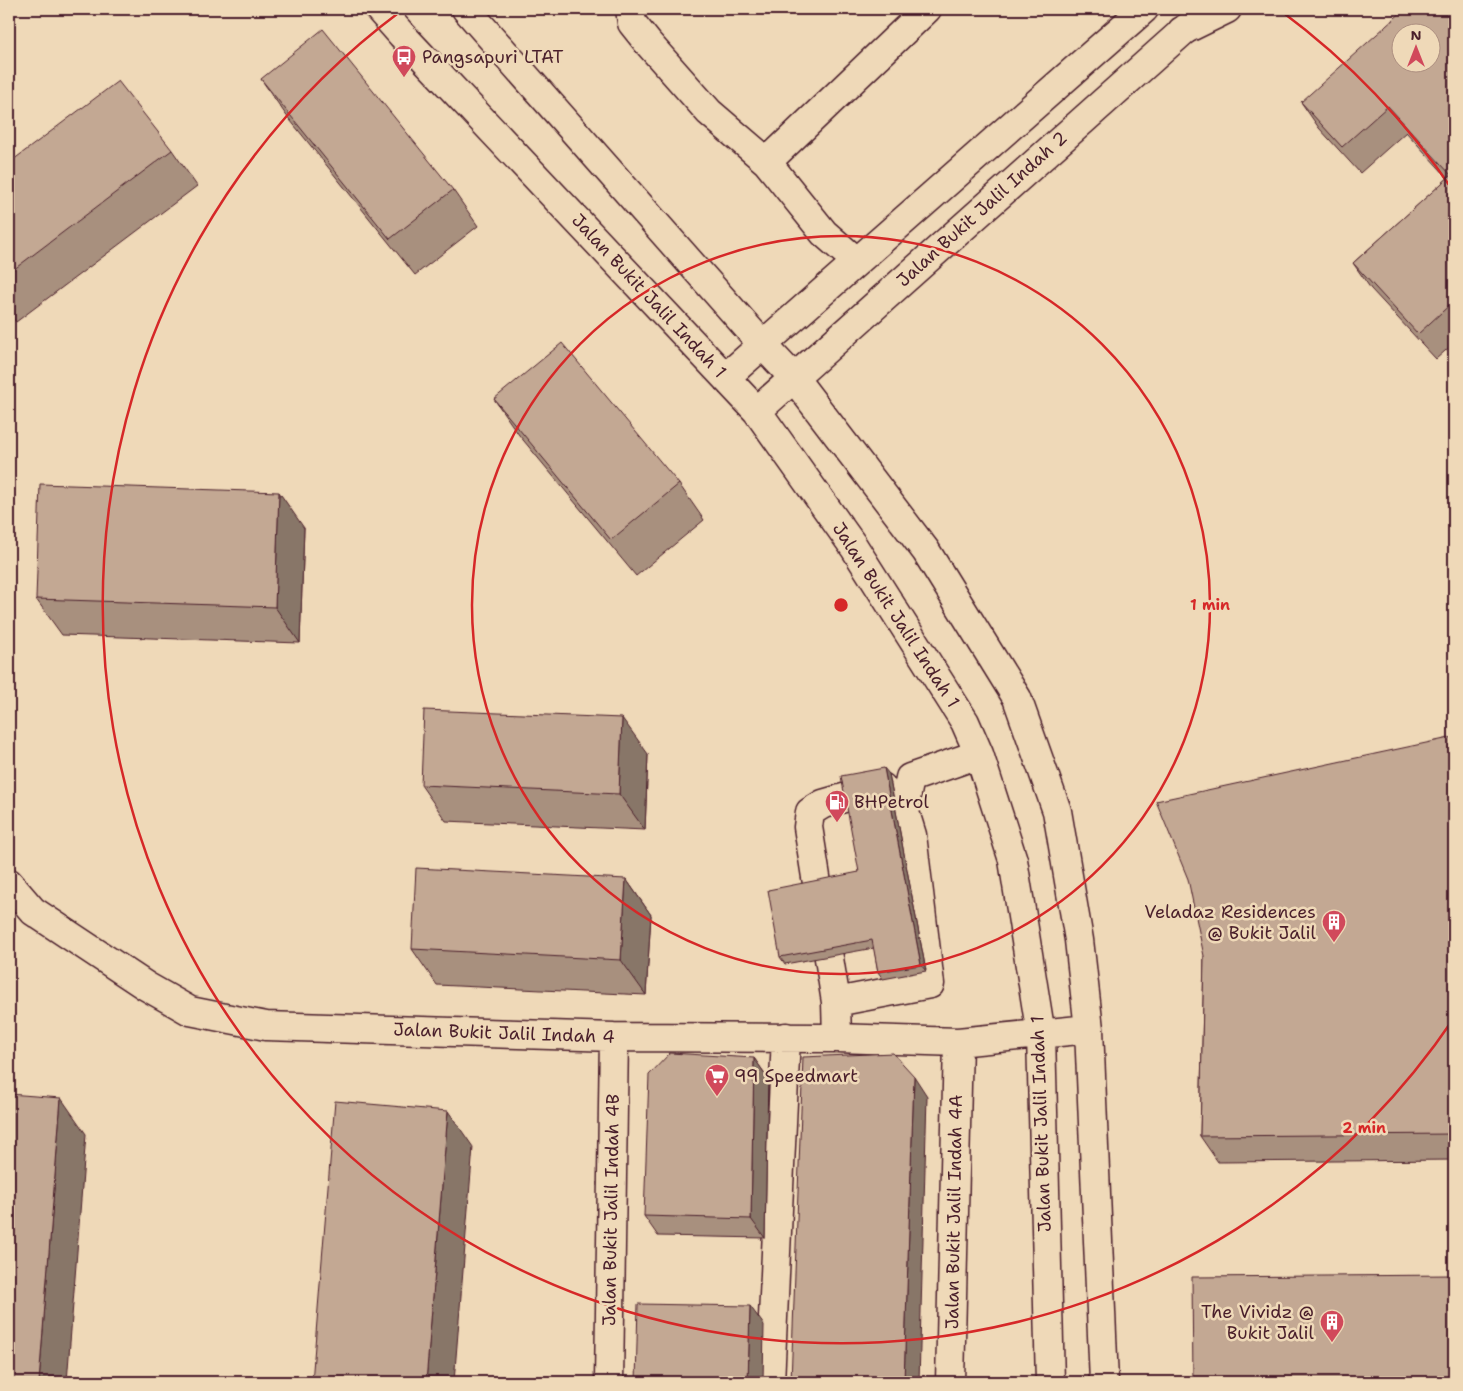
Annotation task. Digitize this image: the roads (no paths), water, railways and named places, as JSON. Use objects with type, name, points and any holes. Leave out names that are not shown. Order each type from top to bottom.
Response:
[{"type":"main road","name":"Jalan Bukit Jalil Indah 1","points":[[379,9],[757,411],[854,547],[965,722],[979,754],[1013,860],[1041,1035],[1050,1382]]},
{"type":"main road","points":[[466,9],[794,378],[926,551],[1017,698],[1057,811],[1079,940],[1089,1029],[1104,1382]]},
{"type":"main road","points":[[630,9],[632,23],[709,112],[767,162],[824,233],[856,261]]},
{"type":"main road","points":[[767,162],[927,9]]},
{"type":"main road","points":[[726,377],[1144,9]]},
{"type":"main road","name":"Jalan Bukit Jalil Indah 2","points":[[757,411],[1182,31],[1209,9]]},
{"type":"main road","points":[[1182,31],[1227,9]]},
{"type":"main road","points":[[836,1038],[836,1002],[808,827],[810,812],[823,804],[910,778],[979,754]]},
{"type":"main road","points":[[836,1002],[930,984],[912,835],[904,809],[910,778]]},
{"type":"main road","name":"Jalan Bukit Jalil Indah 4","points":[[9,884],[33,911],[146,986],[190,1011],[266,1026],[614,1037],[786,1037],[958,1042],[1089,1029]]},
{"type":"main road","name":"Jalan Bukit Jalil Indah 4B","points":[[609,1382],[614,1037]]},
{"type":"main road","points":[[770,1382],[786,1037]]},
{"type":"main road","name":"Jalan Bukit Jalil Indah 4A","points":[[950,1382],[958,1042]]},
{"type":"place","name":"Pangsapuri LTAT","points":[[404,78]]},
{"type":"place","name":"BHPetrol","points":[[837,823]]},
{"type":"place","name":"Veladaz Residences @ Bukit Jalil","points":[[1334,943]]},
{"type":"place","name":"99 Speedmart","points":[[717,1097]]},
{"type":"place","name":"The Vividz @ Bukit Jalil","points":[[1332,1343]]}]
